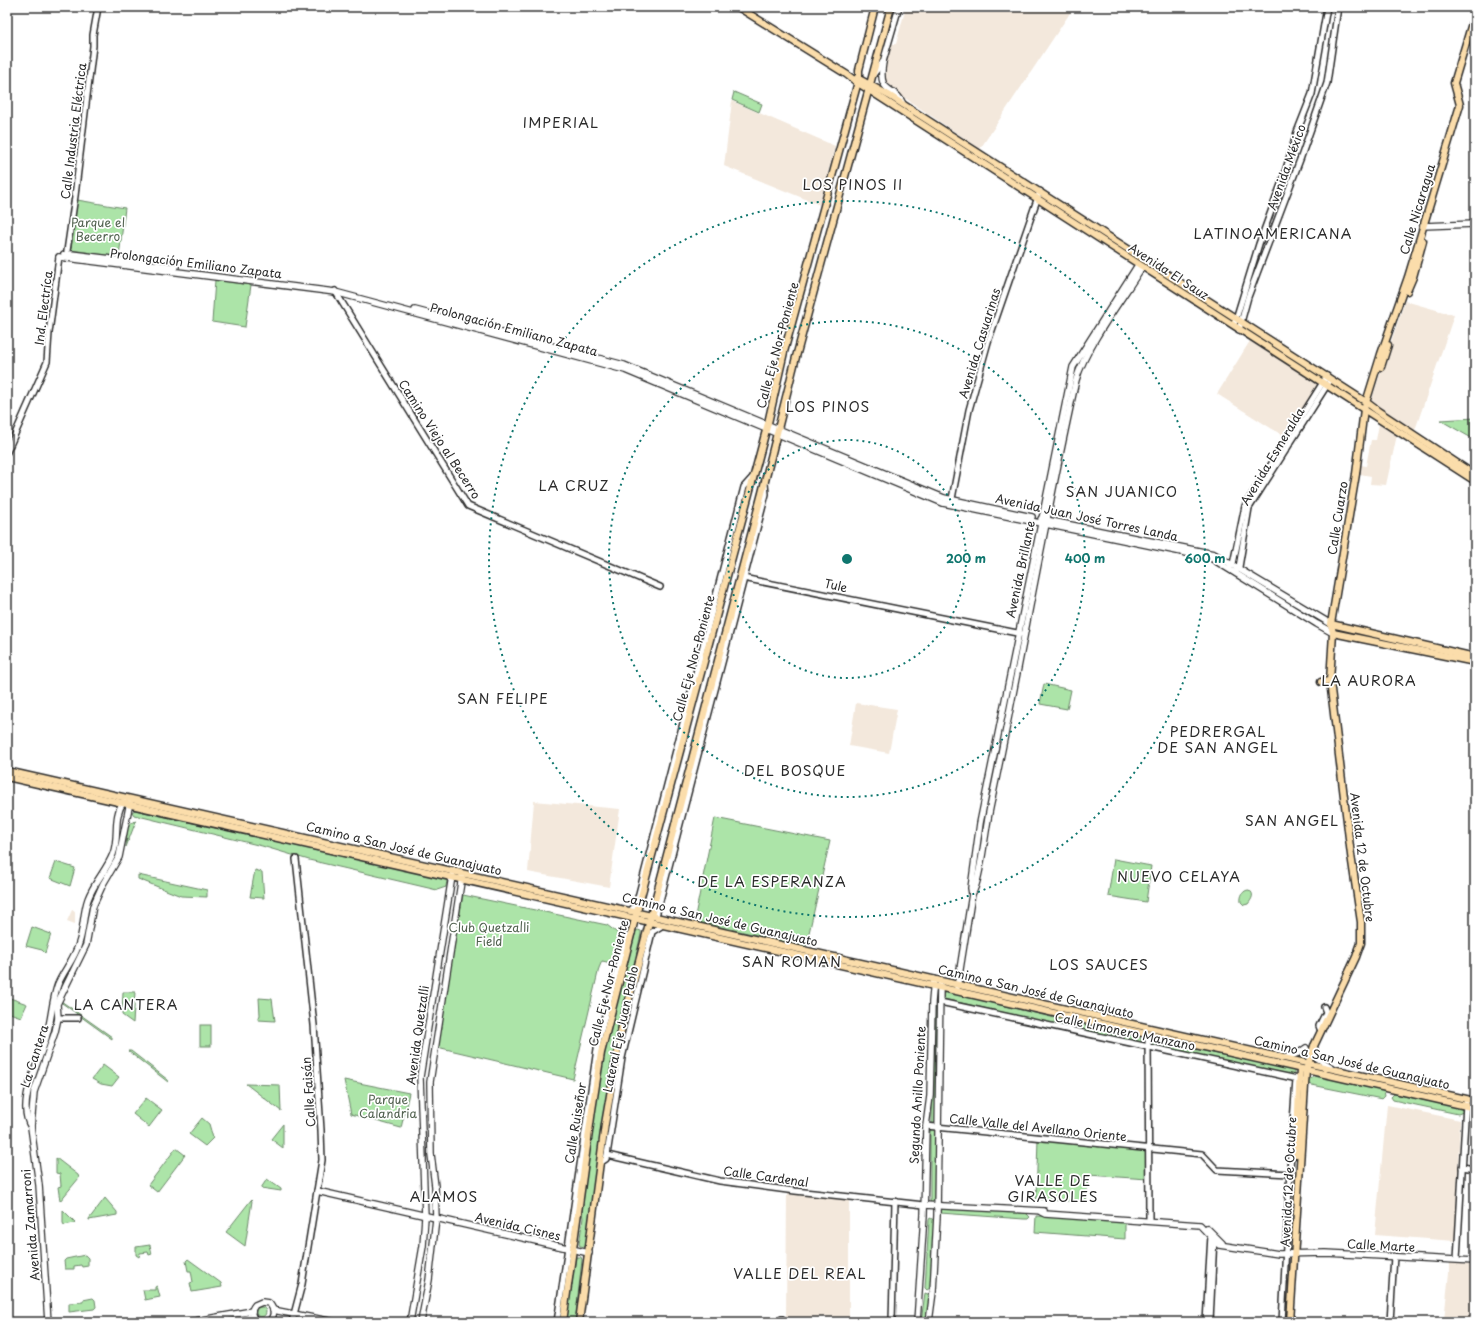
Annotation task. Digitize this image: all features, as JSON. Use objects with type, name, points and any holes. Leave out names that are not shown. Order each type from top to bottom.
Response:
[{"type":"main road","name":"Avenida El Sauz","points":[[738,7],[846,74],[857,80],[869,83],[972,147],[1368,402],[1378,411],[1475,475]]},
{"type":"main road","name":"Calle Eje Nor-Poniente","points":[[563,1322],[570,1250],[601,1053],[632,933],[635,919],[634,911],[826,206],[875,7]]},
{"type":"main road","name":"Calle Eje Nor-Poniente","points":[[579,1322],[610,1092],[622,1026],[649,922],[653,916],[743,578],[807,316],[869,83],[891,7]]},
{"type":"main road","points":[[1456,82],[1475,13]]},
{"type":"main road","points":[[1456,82],[1475,21]]},
{"type":"main road","points":[[883,62],[881,73],[885,87],[901,98],[903,104]]},
{"type":"main road","points":[[846,74],[859,70]]},
{"type":"main road","name":"Calle Nicaragua","points":[[1365,412],[1401,306],[1413,277],[1425,226],[1464,105],[1456,82]]},
{"type":"main road","name":"Avenida El Sauz","points":[[869,83],[917,121],[1325,384],[1365,412],[1475,481]]},
{"type":"main road","points":[[917,121],[920,115]]},
{"type":"main road","points":[[968,154],[972,147]]},
{"type":"main road","points":[[832,180],[830,199],[838,202]]},
{"type":"main road","points":[[826,206],[831,209],[830,232]]},
{"type":"main road","points":[[1425,226],[1475,224]]},
{"type":"main road","name":"Prolongación Emiliano Zapata","points":[[59,256],[198,270],[335,291],[624,365],[693,392]]},
{"type":"main road","name":"Avenida Brillante","points":[[956,992],[972,894],[977,884],[986,824],[1021,634],[1073,367],[1140,266]]},
{"type":"main road","name":"Prolongación Emiliano Zapata","points":[[335,291],[625,370],[767,426]]},
{"type":"main road","points":[[800,299],[806,304],[811,303]]},
{"type":"main road","points":[[796,312],[800,311],[807,316]]},
{"type":"main road","name":"Avenida Juan José Torres Landa","points":[[693,392],[778,431],[951,502],[1211,558],[1231,566],[1317,624],[1334,633],[1475,662]]},
{"type":"main road","name":"Calle Cuarzo","points":[[1331,624],[1365,412]]},
{"type":"main road","points":[[753,475],[766,479]]},
{"type":"main road","name":"Avenida Juan José Torres Landa","points":[[1237,570],[1331,624],[1475,657]]},
{"type":"main road","name":"Avenida 12 de Octubre","points":[[1288,1322],[1289,1253],[1300,1080],[1303,1069],[1308,1063],[1314,1046],[1356,958],[1361,943],[1361,922],[1351,855],[1330,681],[1334,633],[1331,624]]},
{"type":"main road","points":[[1321,682],[1330,681]]},
{"type":"main road","name":"Camino a San José de Guanajuato","points":[[7,771],[129,797],[1475,1101]]},
{"type":"main road","name":"Camino a San José de Guanajuato","points":[[7,777],[1475,1108]]},
{"type":"main road","name":"La Cantera","points":[[31,1127],[26,1120],[28,1094],[33,1074],[43,1052],[50,1022],[52,1002],[59,982],[77,949],[88,897],[114,852],[117,813],[122,804],[129,797]]},
{"type":"main road","name":"La Cantera","points":[[31,1127],[34,1092],[39,1075],[47,1058],[58,1018],[57,1004],[86,945],[93,906],[103,884],[119,857],[124,826],[130,805],[129,797]]},
{"type":"main road","name":"Avenida Quetzalli","points":[[410,1322],[423,1246],[425,1217],[420,1077],[453,870]]},
{"type":"main road","name":"Avenida Quetzalli","points":[[421,1322],[429,1280],[436,1219],[435,1186],[431,1154],[430,1082],[462,872]]},
{"type":"main road","name":"Segundo Anillo Poniente","points":[[917,1322],[924,1205],[926,1126],[930,1088],[933,986],[938,980]]},
{"type":"main road","name":"Segundo Anillo Poniente","points":[[929,1322],[933,1292],[937,1205],[940,1002],[940,988],[938,980]]},
{"type":"main road","points":[[1314,1046],[1317,1058],[1333,1068]]},
{"type":"main road","points":[[1284,1058],[1292,1056],[1306,1048]]},
{"type":"main road","name":"Avenida Zamarroni","points":[[31,1127],[39,1185],[48,1322]]},
{"type":"main road","name":"Avenida Cisnes","points":[[317,1191],[425,1217],[589,1253]]},
{"type":"main road","name":"Calle Marte","points":[[924,1205],[1202,1222],[1213,1237],[1220,1242],[1289,1253],[1394,1256],[1475,1261]]},
{"type":"main road","points":[[254,1317],[255,1305],[262,1302],[269,1304],[273,1310],[273,1316],[268,1322]]},
{"type":"main road","points":[[273,1310],[295,1313],[334,1322]]},
{"type":"main road","points":[[190,1322],[254,1317]]},
{"type":"main road","points":[[226,1322],[254,1317]]},
{"type":"street","name":"Calle Industria Eléctrica","points":[[66,256],[92,54],[93,35],[98,7]]},
{"type":"street","points":[[869,83],[883,62],[899,7]]},
{"type":"street","name":"Avenida México","points":[[1236,328],[1259,244],[1283,180],[1297,132],[1312,94],[1327,7]]},
{"type":"street","name":"Avenida México","points":[[1239,319],[1301,157],[1327,83],[1338,7]]},
{"type":"street","points":[[1312,94],[1321,97]]},
{"type":"street","name":"Avenida Casuarinas","points":[[951,502],[969,410],[988,342],[1040,191]]},
{"type":"street","name":"Ind. Electríca","points":[[7,452],[47,362],[49,333],[59,256]]},
{"type":"street","name":"Camino Viejo al Becerro","points":[[335,291],[468,506],[660,587]]},
{"type":"street","name":"Avenida Esmeralda","points":[[1237,570],[1249,508],[1329,377]]},
{"type":"street","name":"Avenida Esmeralda","points":[[1231,566],[1245,506],[1325,384]]},
{"type":"street","name":"Tule","points":[[743,578],[1021,634]]},
{"type":"street","points":[[116,824],[121,823],[124,826]]},
{"type":"street","name":"Calle Faisán","points":[[292,1322],[302,1284],[322,1160],[314,1024],[296,860]]},
{"type":"street","name":"Lateral Eje Juan Pablo","points":[[607,1155],[628,1029],[652,932],[663,925]]},
{"type":"street","name":"Calle Limonero Manzano","points":[[940,1002],[1300,1080]]},
{"type":"street","points":[[1321,1031],[1320,1026],[1326,1012],[1324,1007]]},
{"type":"street","points":[[58,1018],[78,1018]]},
{"type":"street","points":[[1148,1035],[1149,1219]]},
{"type":"street","points":[[1282,1322],[1289,1253],[1290,1174],[1300,1080]]},
{"type":"street","points":[[1457,1259],[1467,1098]]},
{"type":"street","name":"Calle Valle del Avellano Oriente","points":[[926,1126],[1202,1154],[1217,1170],[1290,1174]]},
{"type":"street","points":[[600,1163],[606,1159],[607,1155]]},
{"type":"street","name":"Calle Cardenal","points":[[607,1155],[720,1181],[924,1205]]},
{"type":"street","points":[[1462,1167],[1475,1169]]},
{"type":"street","points":[[890,1321],[894,1202]]},
{"type":"street","points":[[1206,1322],[1213,1237]]},
{"type":"street","points":[[1210,1322],[1213,1237]]},
{"type":"street","points":[[558,1322],[570,1250]]},
{"type":"street","points":[[1390,1322],[1394,1256]]},
{"type":"shaded area","points":[[906,7],[1074,7],[980,149],[887,86],[884,71],[892,44],[896,44]]},
{"type":"shaded area","points":[[732,101],[835,146],[820,205],[724,166]]},
{"type":"shaded area","points":[[1405,301],[1454,315],[1414,433],[1380,412],[1371,401]]},
{"type":"shaded area","points":[[1250,341],[1319,385],[1285,437],[1217,394]]},
{"type":"shaded area","points":[[1379,424],[1397,435],[1386,485],[1370,484],[1371,476],[1360,474],[1361,465],[1366,466],[1371,440],[1376,440]]},
{"type":"shaded area","points":[[856,703],[897,709],[889,753],[849,746]]},
{"type":"shaded area","points":[[534,801],[620,809],[609,887],[528,872]]},
{"type":"shaded area","points":[[72,910],[75,911],[75,924],[67,921]]},
{"type":"shaded area","points":[[1387,1105],[1460,1120],[1455,1241],[1375,1235]]},
{"type":"shaded area","points":[[787,1194],[849,1200],[849,1317],[786,1317]]},
{"type":"shaded area","points":[[1450,1263],[1475,1265],[1475,1322],[1444,1320]]},
{"type":"green space","points":[[734,92],[762,104],[759,112],[732,100]]},
{"type":"green space","name":"Parque el Becerro","points":[[77,200],[125,208],[119,257],[71,250]]},
{"type":"green space","points":[[215,280],[251,285],[245,327],[212,322]]},
{"type":"green space","points":[[1475,418],[1475,440],[1440,420]]},
{"type":"green space","points":[[1044,684],[1071,690],[1067,709],[1040,704]]},
{"type":"green space","points":[[135,810],[427,875],[447,880],[446,887],[437,890],[309,860],[262,846],[134,815],[132,812]]},
{"type":"green space","points":[[715,818],[830,841],[806,946],[694,921]]},
{"type":"green space","points":[[136,821],[126,847],[128,824]]},
{"type":"green space","points":[[1114,859],[1151,866],[1146,902],[1108,896]]},
{"type":"green space","points":[[56,862],[75,868],[70,886],[50,878]]},
{"type":"green space","points":[[255,870],[262,872],[264,898],[250,897]]},
{"type":"green space","points":[[138,875],[207,890],[207,897],[181,896],[138,879]]},
{"type":"green space","points":[[98,884],[90,910],[84,939],[82,937],[89,902]]},
{"type":"green space","points":[[1249,890],[1252,893],[1252,898],[1248,904],[1244,905],[1241,902],[1242,896],[1245,891]]},
{"type":"green space","name":"Club Quetzalli Field","points":[[463,895],[607,925],[620,935],[612,963],[602,961],[599,968],[573,1079],[437,1047]]},
{"type":"green space","points":[[32,927],[51,934],[45,953],[42,950],[26,946]]},
{"type":"green space","points":[[636,931],[641,931],[641,934],[611,1063],[586,1247],[580,1246],[587,1167],[604,1058],[617,997]]},
{"type":"green space","points":[[81,946],[79,953],[60,989],[56,1002],[57,992]]},
{"type":"green space","points":[[934,990],[939,991],[937,1125],[932,1125]]},
{"type":"green space","points":[[123,992],[135,992],[133,1023],[122,1015]]},
{"type":"green space","points":[[946,992],[1114,1032],[1117,1036],[1081,1030],[944,999],[943,994]]},
{"type":"green space","points":[[7,997],[27,1004],[21,1017],[7,1012]]},
{"type":"green space","points":[[259,998],[272,999],[275,1021],[258,1020],[260,1015]]},
{"type":"green space","points":[[61,1001],[112,1037],[112,1039],[62,1003]]},
{"type":"green space","points":[[200,1025],[211,1025],[211,1046],[200,1046]]},
{"type":"green space","points":[[1126,1034],[1140,1037],[1142,1042],[1124,1038]]},
{"type":"green space","points":[[1151,1040],[1294,1070],[1294,1076],[1149,1044]]},
{"type":"green space","points":[[128,1051],[131,1051],[168,1080],[168,1082]]},
{"type":"green space","points":[[103,1065],[119,1077],[112,1086],[101,1084],[92,1079]]},
{"type":"green space","points":[[1317,1076],[1384,1091],[1385,1096],[1382,1099],[1307,1084],[1307,1080]]},
{"type":"green space","name":"Parque Calandria","points":[[344,1080],[409,1093],[401,1128],[351,1114]]},
{"type":"green space","points":[[246,1084],[280,1085],[281,1111]]},
{"type":"green space","points":[[1394,1094],[1461,1108],[1463,1112],[1458,1114],[1393,1100],[1391,1097]]},
{"type":"green space","points":[[146,1098],[162,1110],[149,1127],[133,1114]]},
{"type":"green space","points":[[202,1118],[209,1124],[213,1138],[205,1146],[189,1134]]},
{"type":"green space","points":[[283,1124],[283,1148],[271,1139]]},
{"type":"green space","points":[[933,1129],[935,1131],[934,1202],[932,1203],[930,1201],[930,1131]]},
{"type":"green space","points":[[1038,1139],[1148,1149],[1148,1179],[1088,1175],[1086,1202],[1036,1199]]},
{"type":"green space","points":[[176,1148],[185,1155],[157,1192],[148,1185]]},
{"type":"green space","points":[[56,1158],[78,1175],[79,1178],[60,1201],[58,1187],[61,1186],[60,1174],[56,1173]]},
{"type":"green space","points":[[267,1179],[281,1189],[281,1191],[261,1188]]},
{"type":"green space","points":[[105,1198],[117,1212],[117,1215],[89,1220],[89,1219]]},
{"type":"green space","points":[[251,1200],[252,1201],[245,1246],[226,1232]]},
{"type":"green space","points":[[939,1208],[1026,1213],[1030,1217],[1028,1219],[1024,1219],[940,1213]]},
{"type":"green space","points":[[63,1210],[75,1222],[74,1223],[64,1225]]},
{"type":"green space","points":[[1036,1216],[1125,1221],[1125,1239],[1035,1232]]},
{"type":"green space","points":[[930,1218],[934,1220],[930,1288],[927,1290],[925,1288]]},
{"type":"green space","points":[[150,1245],[152,1254],[149,1255],[148,1252],[140,1253],[139,1257],[136,1255],[136,1247]]},
{"type":"green space","points":[[85,1255],[88,1258],[88,1266],[82,1267],[81,1265],[74,1266],[74,1269],[65,1269],[64,1261],[66,1259]]},
{"type":"green space","points":[[576,1257],[581,1257],[582,1260],[575,1322],[566,1322]]},
{"type":"green space","points":[[188,1259],[221,1283],[222,1287],[192,1292],[190,1283],[193,1282],[191,1271],[188,1271],[186,1261]]},
{"type":"green space","points":[[157,1286],[160,1297],[145,1300],[143,1290],[155,1290],[155,1287]]},
{"type":"green space","points":[[925,1293],[930,1295],[927,1322],[921,1322]]},
{"type":"green space","points":[[93,1298],[95,1300],[96,1307],[94,1309],[69,1312],[69,1303],[83,1302],[83,1300]]},
{"type":"green space","points":[[259,1307],[263,1307],[266,1312],[263,1317],[259,1317],[256,1314],[256,1310]]},
{"type":"district","name":"IMPERIAL","points":[[561,122]]},
{"type":"district","name":"LOS PINOS II","points":[[853,184]]},
{"type":"district","name":"LATINOAMERICANA","points":[[1273,233]]},
{"type":"district","name":"LOS PINOS","points":[[828,406]]},
{"type":"district","name":"LA CRUZ","points":[[574,485]]},
{"type":"district","name":"SAN JUANICO","points":[[1122,491]]},
{"type":"district","name":"LA AURORA","points":[[1369,680]]},
{"type":"district","name":"SAN FELIPE","points":[[503,698]]},
{"type":"district","name":"PEDRERGAL DE SAN ANGEL","points":[[1218,740]]},
{"type":"district","name":"DEL BOSQUE","points":[[795,770]]},
{"type":"district","name":"SAN ANGEL","points":[[1292,820]]},
{"type":"district","name":"NUEVO CELAYA","points":[[1179,876]]},
{"type":"district","name":"DE LA ESPERANZA","points":[[772,881]]},
{"type":"district","name":"SAN ROMAN","points":[[792,961]]},
{"type":"district","name":"LOS SAUCES","points":[[1099,964]]},
{"type":"district","name":"LA CANTERA","points":[[126,1004]]},
{"type":"district","name":"VALLE DE GIRASOLES","points":[[1053,1188]]},
{"type":"district","name":"ALAMOS","points":[[444,1196]]},
{"type":"district","name":"VALLE DEL REAL","points":[[800,1273]]}]
